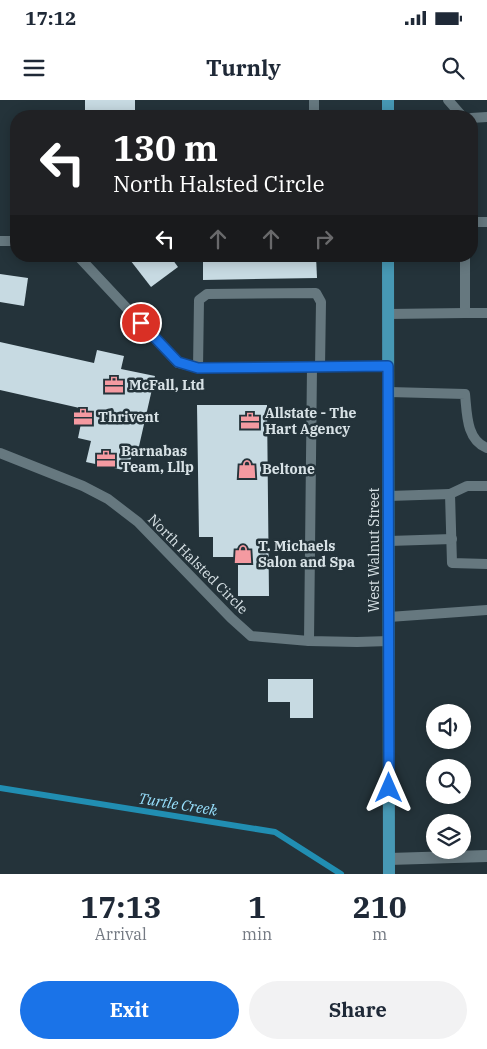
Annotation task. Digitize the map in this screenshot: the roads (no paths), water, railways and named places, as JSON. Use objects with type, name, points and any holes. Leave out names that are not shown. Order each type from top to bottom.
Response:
[{"type":"main road","name":"West Walnut Street","points":[[388,262],[389,874]]},
{"type":"street","points":[[389,859],[487,856]]},
{"type":"lane","points":[[448,100],[457,110]]},
{"type":"lane","points":[[84,262],[178,362],[198,368],[388,366]]},
{"type":"lane","points":[[464,262],[465,313]]},
{"type":"lane","points":[[198,368],[199,300],[207,294],[316,293],[321,302],[316,367],[309,641]]},
{"type":"lane","points":[[388,314],[487,313]]},
{"type":"lane","points":[[389,392],[465,394],[469,426],[474,439],[487,448]]},
{"type":"lane","name":"North Halsted Circle","points":[[0,453],[83,486],[108,499],[138,522],[231,618],[251,636],[309,641],[389,641]]},
{"type":"lane","points":[[389,496],[450,494],[467,486],[487,486]]},
{"type":"lane","points":[[450,494],[452,563],[487,564]]},
{"type":"lane","points":[[389,542],[452,539]]},
{"type":"lane","points":[[389,617],[487,610]]},
{"type":"waterway","name":"Turtle Creek","points":[[0,788],[275,832],[341,874]]},
{"type":"place","name":"McFall, Ltd","points":[[114,385]]},
{"type":"place","name":"Thrivent","points":[[83,417]]},
{"type":"place","name":"Allstate - The Hart Agency","points":[[250,421]]},
{"type":"place","name":"Barnabas Team, Lllp","points":[[106,459]]},
{"type":"place","name":"Beltone","points":[[247,469]]},
{"type":"place","name":"T. Michaels Salon and Spa","points":[[243,554]]}]
